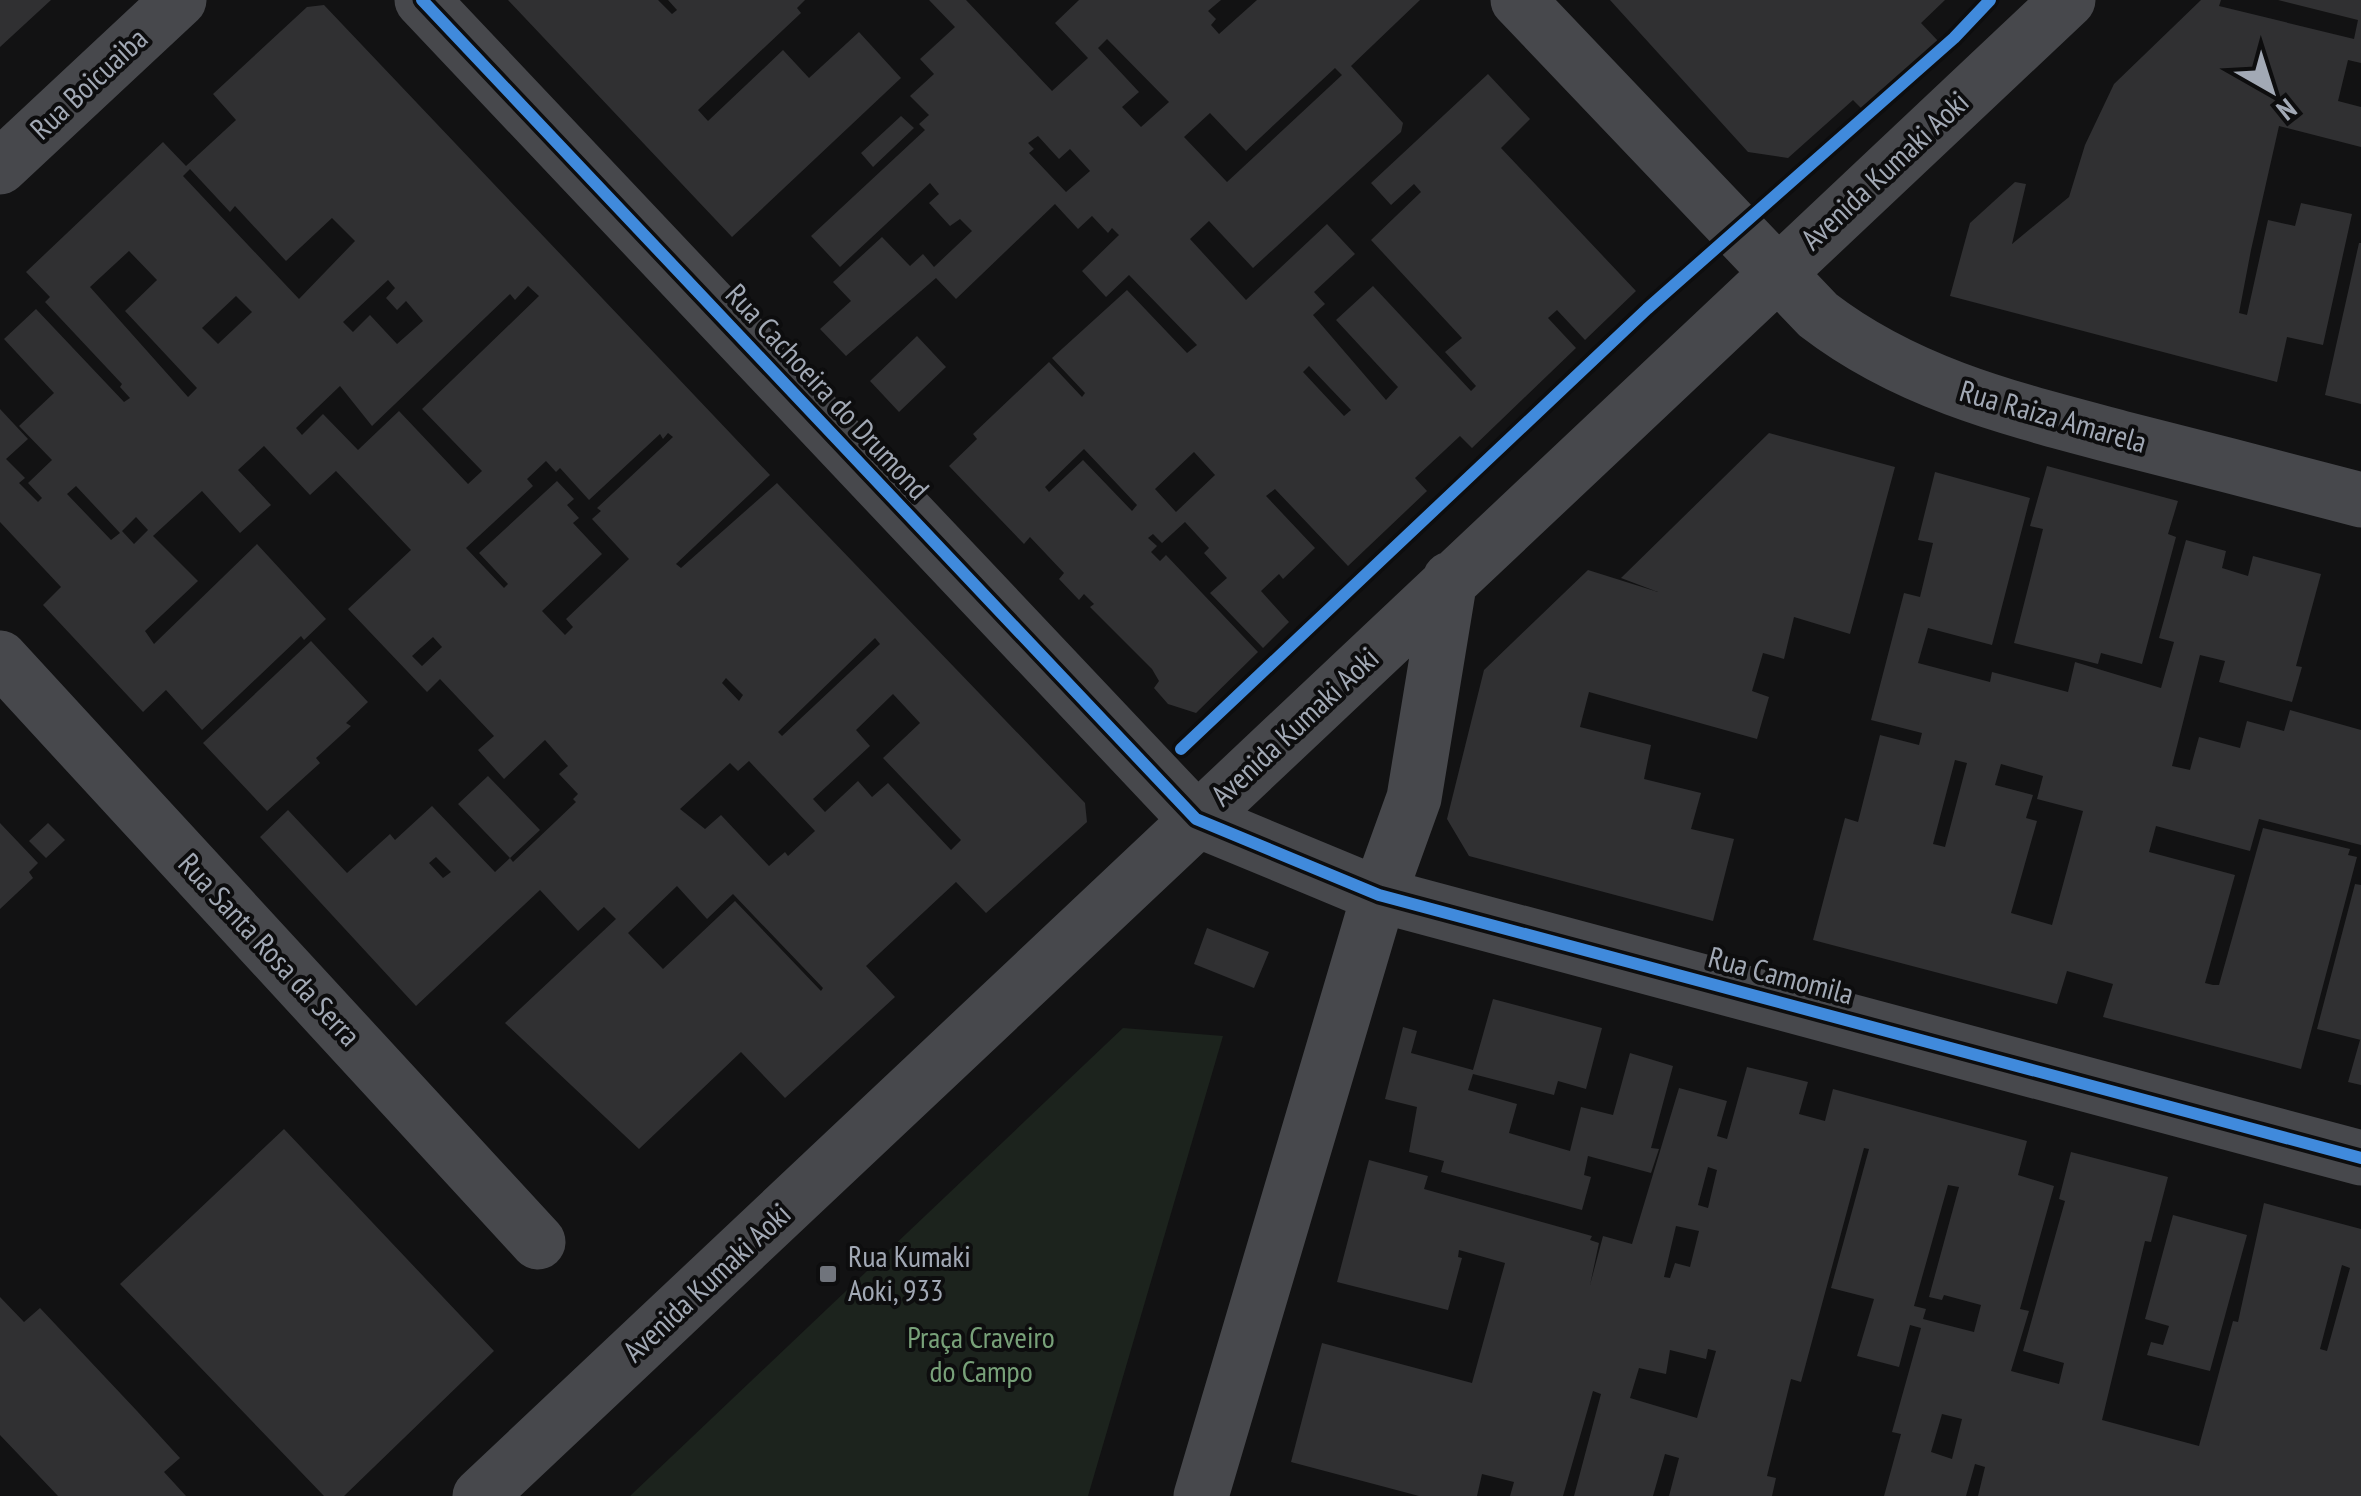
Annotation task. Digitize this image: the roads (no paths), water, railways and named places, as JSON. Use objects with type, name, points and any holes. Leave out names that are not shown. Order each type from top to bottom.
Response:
[{"type":"street","name":"Rua Boicuaiba","points":[[0,167],[179,0]]},
{"type":"street","name":"Rua Cachoeira do Drumond","points":[[422,0],[1196,819]]},
{"type":"street","name":"Rua Raiza Amarela","points":[[1518,0],[1818,315],[1860,348],[1932,383],[2016,410],[2361,500]]},
{"type":"street","name":"Avenida Kumaki Aoki","points":[[480,1496],[2068,0]]},
{"type":"street","points":[[1201,1496],[1380,895],[1414,798],[1450,579]]},
{"type":"street","name":"Rua Santa Rosa da Serra","points":[[0,658],[538,1242]]},
{"type":"street","name":"Rua Camomila","points":[[1196,819],[1380,895],[2361,1158]]},
{"type":"place","name":"Rua Kumaki Aoki, 933","points":[[828,1274]]},
{"type":"park label","name":"Praça Craveiro do Campo","points":[[981,1355]]}]
